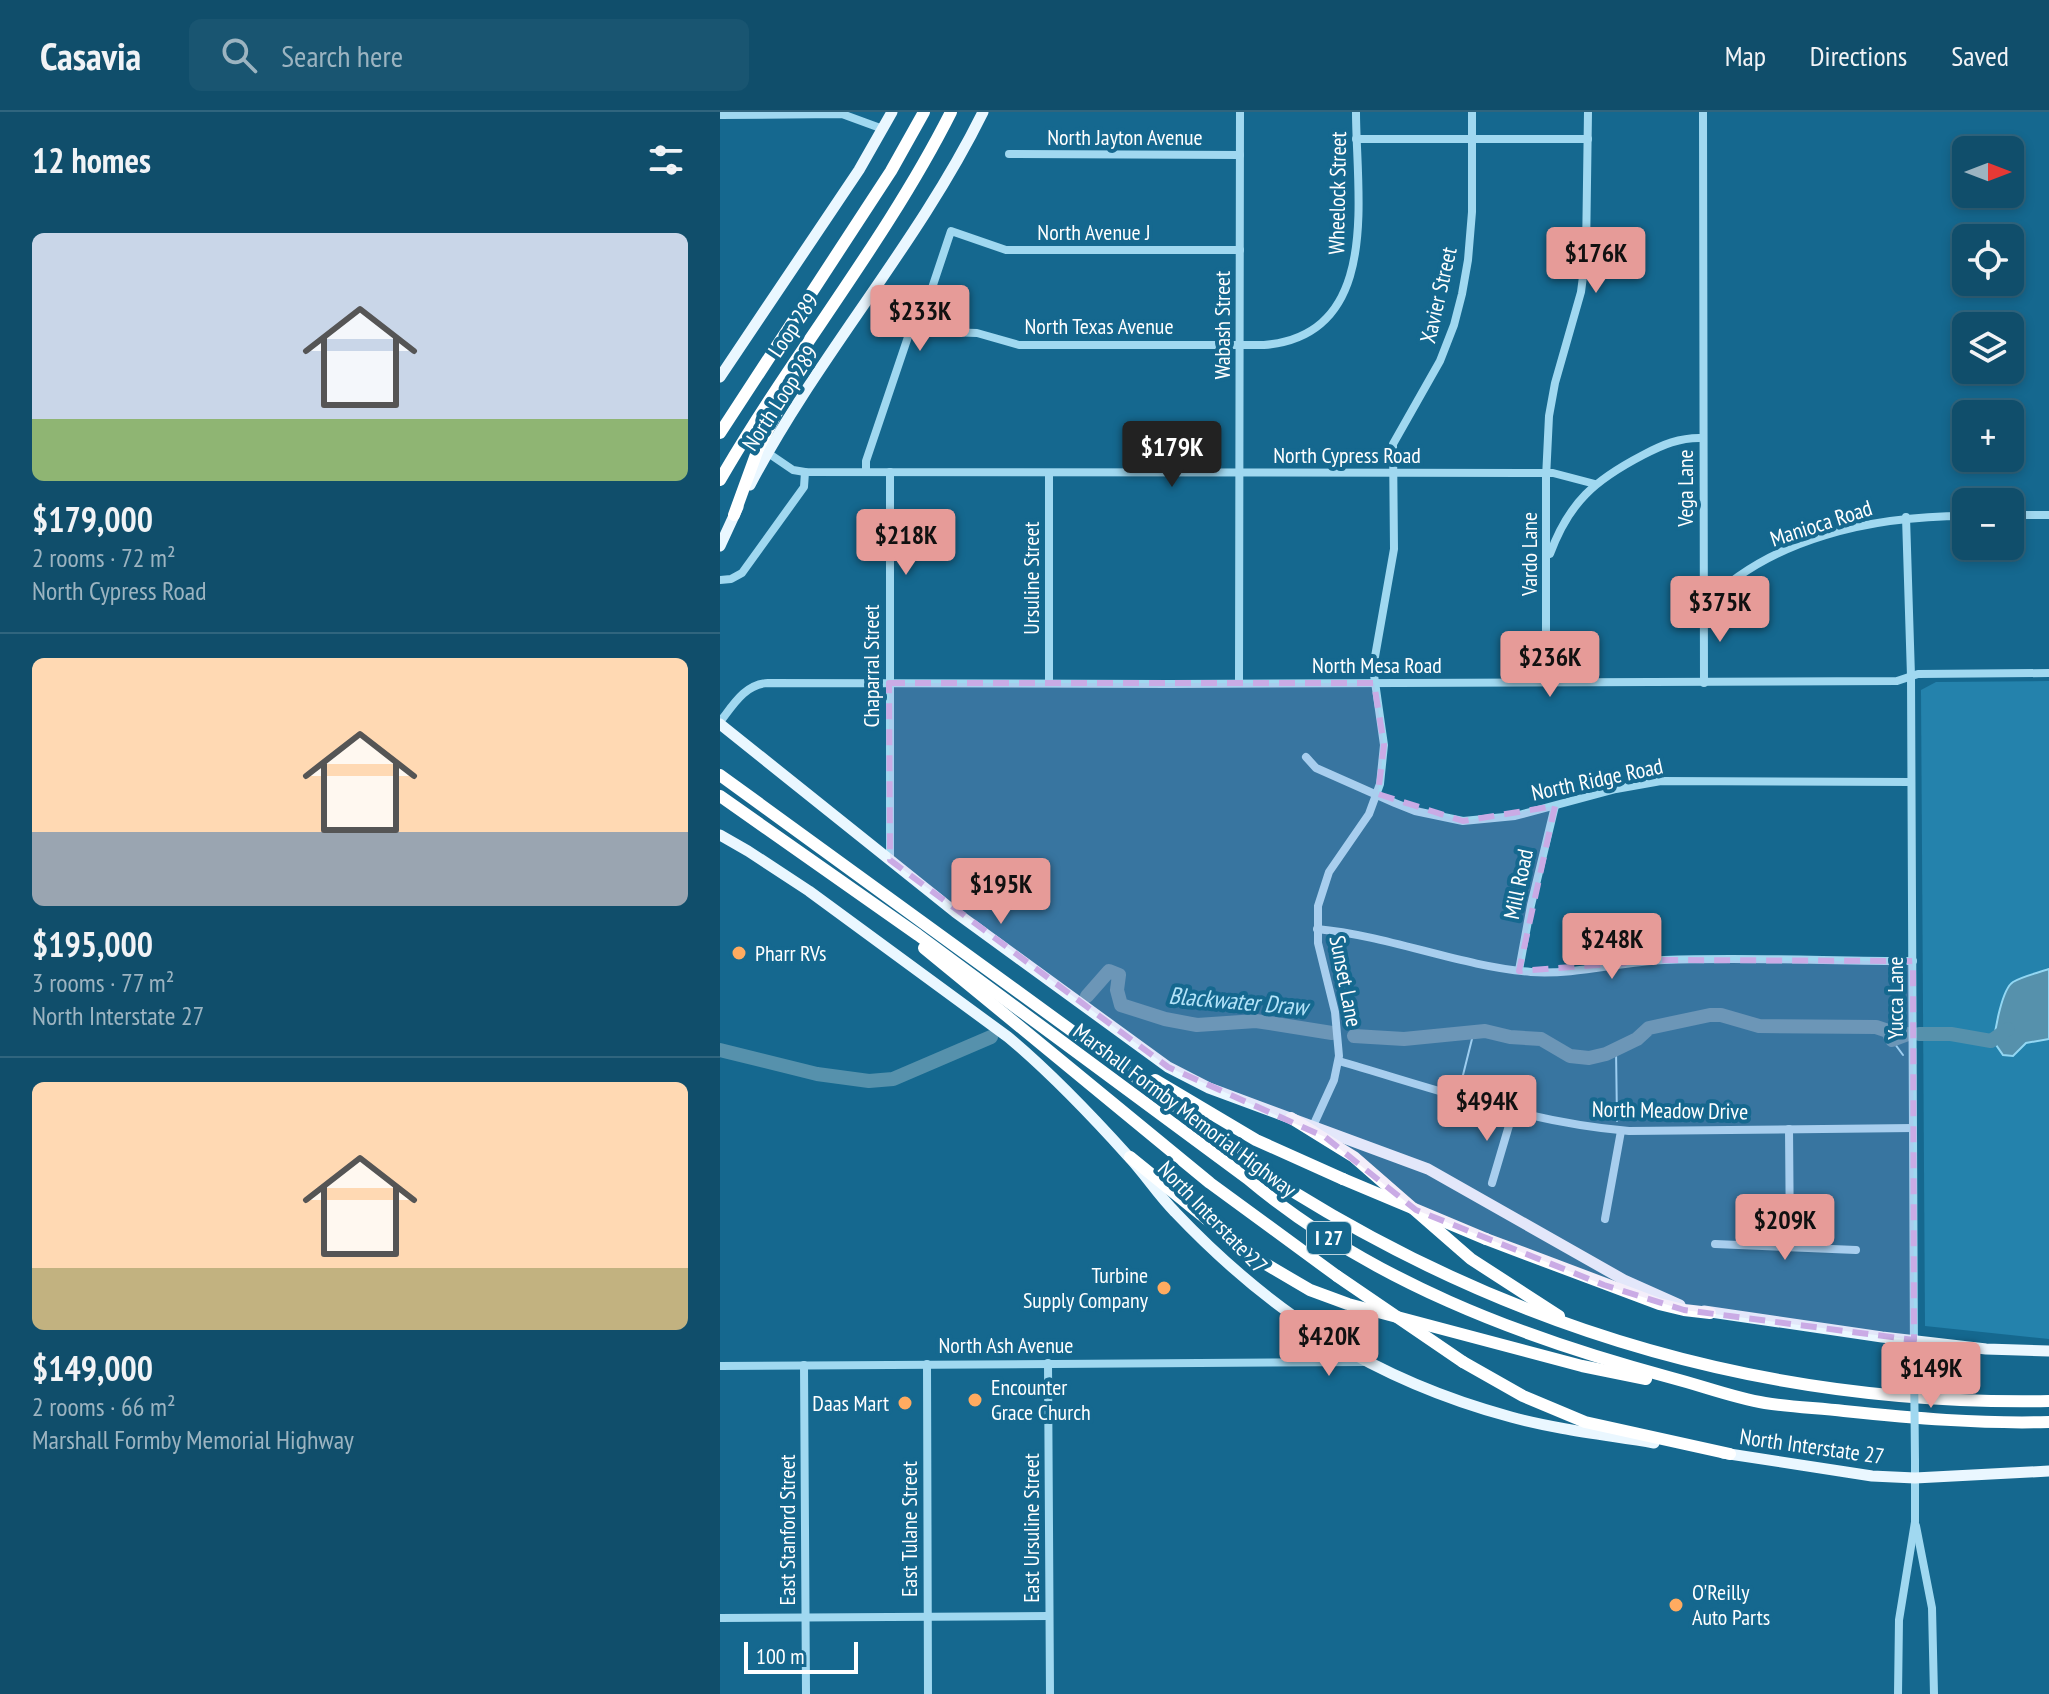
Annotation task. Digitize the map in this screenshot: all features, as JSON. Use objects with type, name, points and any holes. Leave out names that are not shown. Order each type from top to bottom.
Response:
[{"type":"highway","name":"Loop 289","points":[[720,433],[891,171],[924,112]]},
{"type":"highway","name":"Loop 289","points":[[720,480],[769,398],[920,169],[951,112]]},
{"type":"highway","points":[[734,515],[758,449],[854,271]]},
{"type":"highway","name":"Marshall Formby Memorial Highway","points":[[720,775],[1292,1191],[1332,1216],[1475,1288],[1666,1357],[1811,1385],[1934,1400],[2049,1401]]},
{"type":"highway","name":"Marshall Formby Memorial Highway","points":[[720,796],[854,889],[1248,1179],[1284,1210],[1331,1240],[1433,1293],[1515,1329],[1641,1370],[1764,1403],[1941,1421],[2049,1422]]},
{"type":"highway","points":[[854,889],[1164,1146],[1337,1276],[1463,1362],[1523,1396],[1585,1422],[1730,1454]]},
{"type":"highway","points":[[1062,1023],[1225,1123],[1290,1157],[1486,1239],[1659,1304],[1710,1313]]},
{"type":"highway","points":[[1291,1118],[1354,1157],[1471,1259],[1571,1325]]},
{"type":"highway","points":[[1130,1157],[1252,1256],[1324,1296],[1582,1366],[1764,1403]]},
{"type":"main road","points":[[720,377],[859,170],[892,112]]},
{"type":"main road","name":"North Loop 289","points":[[720,546],[768,453],[936,197],[983,112]]},
{"type":"main road","points":[[720,723],[990,939],[1160,1062],[1209,1088],[1428,1169],[1624,1280],[1682,1306],[1710,1313],[1986,1349],[2049,1351]]},
{"type":"main road","name":"North Interstate 27","points":[[720,835],[809,891],[1008,1037],[1037,1062],[1130,1157],[1172,1209],[1229,1266],[1279,1307],[1367,1362],[1417,1386],[1513,1418],[1872,1476],[1915,1478],[2049,1471]]},
{"type":"street","name":"Wabash Street","points":[[1239,683],[1240,112]]},
{"type":"street","name":"Wheelock Street","points":[[1241,344],[1285,343],[1304,336],[1324,322],[1339,304],[1352,276],[1358,248],[1356,112]]},
{"type":"street","name":"Xavier Street","points":[[1393,473],[1393,444],[1440,361],[1462,294],[1472,212],[1472,112]]},
{"type":"street","name":"Vardo Lane","points":[[1546,683],[1546,473],[1553,397],[1581,292],[1586,253],[1588,112]]},
{"type":"street","name":"Vega Lane","points":[[1703,112],[1704,683]]},
{"type":"street","points":[[720,115],[842,114],[883,129]]},
{"type":"street","points":[[1356,139],[1588,139]]},
{"type":"street","name":"North Jayton Avenue","points":[[1009,154],[1240,155]]},
{"type":"street","name":"North Avenue J","points":[[910,331],[924,312],[951,231],[1006,250],[1240,250]]},
{"type":"street","points":[[866,472],[866,461],[910,331]]},
{"type":"street","name":"North Texas Avenue","points":[[910,331],[977,333],[1019,345],[1241,344]]},
{"type":"street","points":[[1547,560],[1568,516],[1595,484],[1610,472],[1663,445],[1687,437],[1703,438]]},
{"type":"street","name":"North Cypress Road","points":[[768,453],[793,470],[805,472],[1546,473],[1595,484]]},
{"type":"street","points":[[720,580],[742,573],[804,487],[805,472]]},
{"type":"street","name":"Chaparral Street","points":[[890,472],[890,860]]},
{"type":"street","name":"Ursuline Street","points":[[1049,473],[1049,683]]},
{"type":"street","name":"Sunset Lane","points":[[1313,1126],[1339,1061],[1335,1012],[1320,953],[1318,906],[1329,872],[1369,814],[1378,794],[1384,745],[1373,657],[1394,549],[1393,473]]},
{"type":"street","points":[[2024,515],[2049,515]]},
{"type":"street","name":"Manioca Road","points":[[1704,606],[1738,576],[1777,553],[1831,535],[1906,517],[1952,516]]},
{"type":"street","name":"Yucca Lane","points":[[1906,517],[1911,676],[1915,1522]]},
{"type":"street","name":"North Mesa Road","points":[[720,723],[744,692],[761,683],[1704,683],[1897,681],[1911,676],[2049,673]]},
{"type":"street","name":"North Ridge Road","points":[[1306,757],[1316,768],[1415,811],[1463,821],[1494,819],[1661,781],[1911,782]]},
{"type":"street","name":"Mill Road","points":[[1519,970],[1555,806]]},
{"type":"street","points":[[1317,929],[1344,932],[1519,970],[1543,972],[1665,960],[1913,961]]},
{"type":"street","name":"North Meadow Drive","points":[[1339,1061],[1548,1121],[1621,1131],[1913,1128]]},
{"type":"street","points":[[1492,1183],[1513,1112]]},
{"type":"street","points":[[1789,1129],[1790,1247]]},
{"type":"street","points":[[1605,1219],[1621,1131]]},
{"type":"street","points":[[1715,1244],[1856,1250]]},
{"type":"street","points":[[1292,1363],[1309,1352],[1311,1338],[1308,1327]]},
{"type":"street","name":"North Ash Avenue","points":[[720,1366],[1367,1362]]},
{"type":"street","name":"East Ursuline Street","points":[[1048,1363],[1050,1694]]},
{"type":"street","name":"East Tulane Street","points":[[927,1364],[928,1694]]},
{"type":"street","name":"East Stanford Street","points":[[804,1365],[806,1694]]},
{"type":"street","points":[[1898,1694],[1899,1620],[1915,1522]]},
{"type":"street","points":[[1915,1522],[1932,1608],[1934,1694]]},
{"type":"street","points":[[720,1618],[1049,1616]]},
{"type":"highlighted area","points":[[889,683],[1374,683],[1384,745],[1378,794],[1463,821],[1555,806],[1519,971],[1665,960],[1913,961],[1914,1340],[1684,1310],[1604,1285],[1416,1210],[1325,1137],[1168,1067],[890,860]]},
{"type":"shaded area","points":[[2049,681],[2049,1339],[1925,1326],[1921,690],[1936,682]]},
{"type":"shaded area","points":[[2049,969],[2049,1039],[2026,1043],[2013,1056],[2003,1055],[1994,1042],[2002,1001],[2009,986],[2026,976]]},
{"type":"waterway","name":"Blackwater Draw","points":[[1087,996],[1109,971],[1119,975],[1117,990],[1121,1005],[1165,1019],[1197,1025],[1256,1021],[1332,1033]]},
{"type":"waterway","name":"Blackwater Draw","points":[[1354,1036],[1404,1039],[1485,1031],[1510,1037],[1541,1039],[1570,1056],[1589,1058],[1606,1054],[1637,1039],[1649,1028],[1710,1015],[1721,1015],[1759,1026],[1876,1027],[1888,1031],[1892,1040],[1908,1034]]},
{"type":"waterway","name":"Blackwater Draw","points":[[1919,1034],[1951,1034],[1991,1041],[2008,1029]]},
{"type":"waterway","points":[[1460,1087],[1474,1031]]},
{"type":"waterway","name":"Blackwater Draw","points":[[720,1050],[817,1074],[869,1081],[893,1079],[991,1037]]},
{"type":"waterway","points":[[1892,1040],[1903,1055]]},
{"type":"waterway","points":[[1616,1049],[1617,1121]]},
{"type":"place","name":"Pharr RVs","points":[[739,953]]},
{"type":"place","name":"Turbine Supply Company","points":[[1164,1288]]},
{"type":"place","name":"Encounter Grace Church","points":[[975,1400]]},
{"type":"place","name":"Daas Mart","points":[[905,1403]]},
{"type":"place","name":"O'Reilly Auto Parts","points":[[1676,1605]]}]
